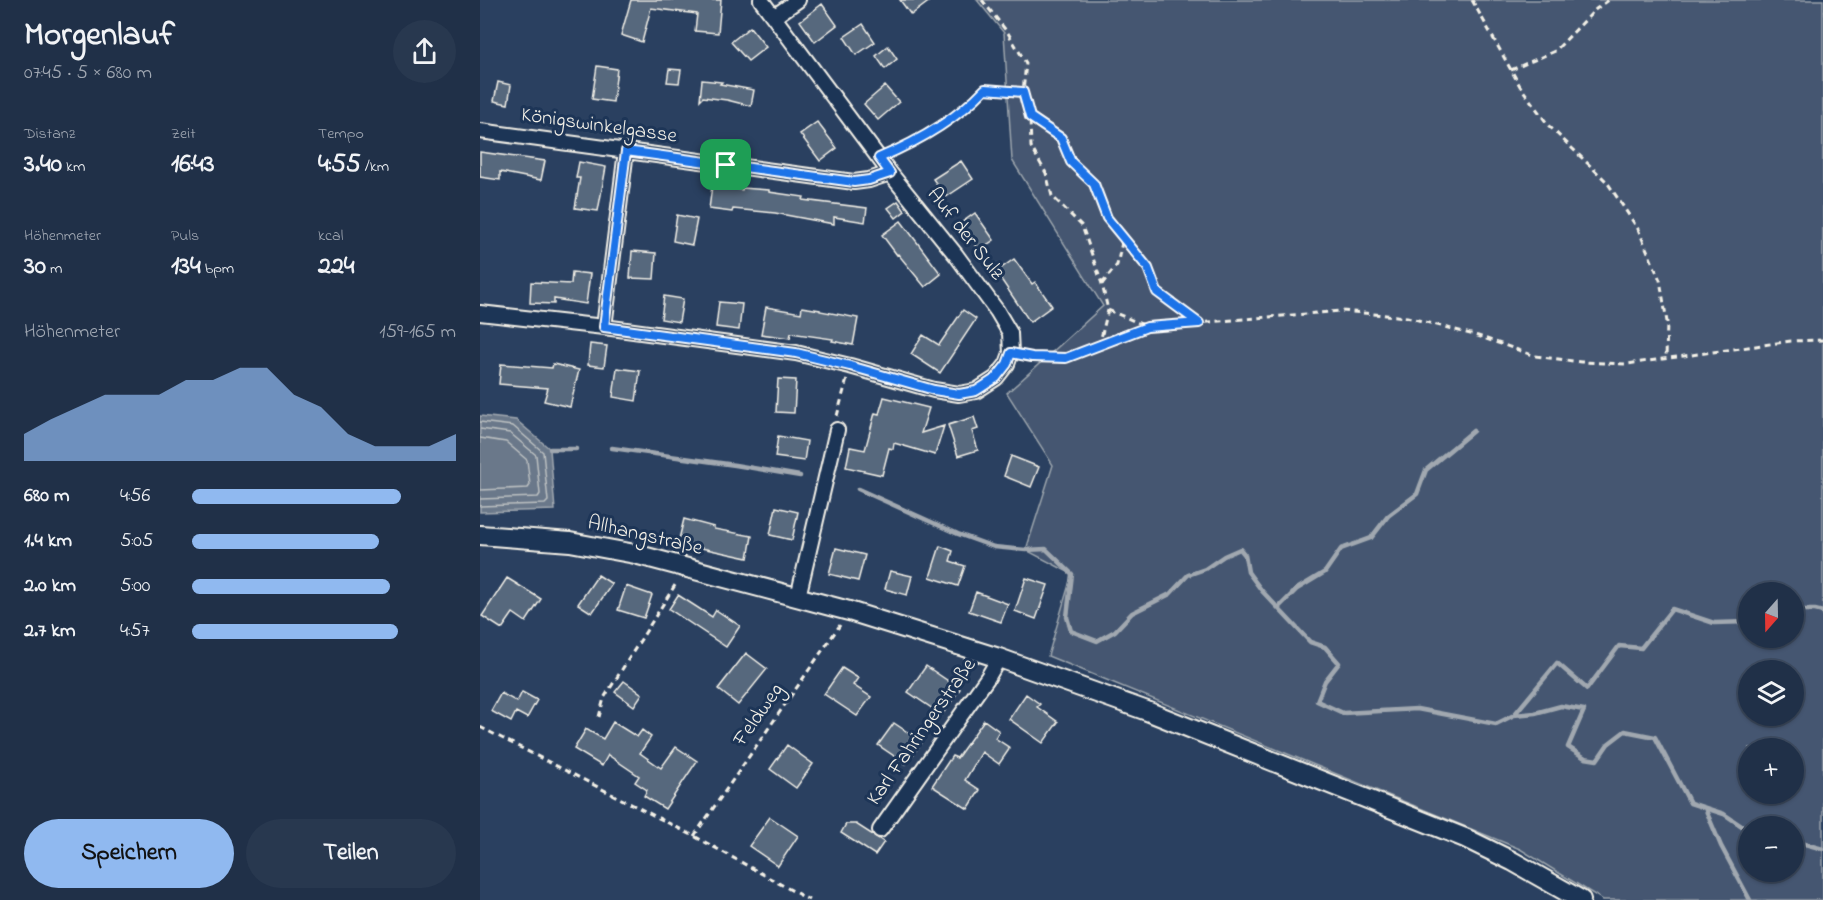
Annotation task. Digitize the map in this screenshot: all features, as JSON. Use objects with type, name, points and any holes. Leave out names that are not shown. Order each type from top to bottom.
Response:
[{"type":"street","name":"Auf der Sulz","points":[[761,0],[890,173],[998,311],[1010,333],[1011,353]]},
{"type":"street","points":[[775,16],[798,0]]},
{"type":"street","name":"Königswinkelgasse","points":[[480,131],[854,182],[890,173]]},
{"type":"street","points":[[604,327],[626,151]]},
{"type":"street","points":[[480,313],[796,353],[934,390],[959,394],[976,391],[996,378],[1007,364],[1011,353]]},
{"type":"street","points":[[798,597],[837,430]]},
{"type":"street","name":"Allhangstraße","points":[[480,536],[570,542],[635,554],[849,611],[999,658],[1148,711],[1465,838],[1581,900]]},
{"type":"street","name":"Karl Fahringerstraße","points":[[880,830],[999,658]]},
{"type":"path","points":[[982,0],[1008,33],[1026,63],[1023,92],[1030,117],[1031,147],[1046,173],[1052,196],[1082,226],[1102,284],[1108,310],[1099,345]]},
{"type":"path","points":[[1472,0],[1520,86],[1549,126],[1607,182],[1638,229],[1660,280],[1667,322],[1666,359]]},
{"type":"path","points":[[1511,70],[1555,51],[1596,9],[1609,0]]},
{"type":"path","points":[[879,158],[904,147],[970,105],[985,89],[1023,92]]},
{"type":"path","points":[[1030,117],[1061,138],[1071,162],[1094,184],[1107,218],[1148,268],[1157,292],[1199,323]]},
{"type":"path","points":[[1102,284],[1118,265],[1123,238]]},
{"type":"path","points":[[1108,310],[1147,327]]},
{"type":"path","points":[[1011,353],[1032,357],[1066,358],[1147,327],[1342,311],[1407,317],[1478,336],[1535,356],[1581,362],[1627,364],[1791,341],[1823,340]]},
{"type":"path","points":[[837,430],[836,420],[850,366]]},
{"type":"path","points":[[599,717],[604,698],[675,586],[682,566]]},
{"type":"path","name":"Feldweg","points":[[694,836],[849,611]]},
{"type":"path","points":[[480,727],[694,836],[809,900]]},
{"type":"shaded area","points":[[977,0],[1823,0],[1823,900],[1603,900],[1520,849],[1048,656],[1072,574],[1026,550],[1053,465],[1007,393],[1103,306],[1012,160],[1004,33]]},
{"type":"water","points":[[480,416],[516,420],[550,449],[555,510],[480,512]]},
{"type":"building","points":[[631,0],[721,0],[718,33],[695,31],[697,14],[651,8],[642,42],[621,35]]},
{"type":"building","points":[[900,0],[931,0],[911,15]]},
{"type":"building","points":[[822,4],[837,25],[815,42],[800,21]]},
{"type":"building","points":[[863,24],[875,42],[856,55],[844,37]]},
{"type":"building","points":[[750,27],[766,47],[748,61],[731,42]]},
{"type":"building","points":[[888,46],[897,59],[885,69],[876,56]]},
{"type":"building","points":[[597,66],[617,69],[613,102],[592,99]]},
{"type":"building","points":[[669,69],[681,70],[679,83],[667,82]]},
{"type":"building","points":[[702,80],[722,82],[720,84],[754,90],[751,106],[703,97],[700,100]]},
{"type":"building","points":[[498,82],[511,85],[508,104],[494,101]]},
{"type":"building","points":[[885,86],[899,102],[878,120],[864,104]]},
{"type":"building","points":[[817,122],[837,148],[820,161],[800,134]]},
{"type":"building","points":[[480,152],[545,161],[541,180],[500,172],[500,180],[480,177]]},
{"type":"building","points":[[961,161],[973,179],[946,197],[933,179]]},
{"type":"building","points":[[579,162],[606,167],[598,211],[575,208],[580,178],[576,178]]},
{"type":"building","points":[[712,186],[742,190],[742,188],[769,190],[769,192],[804,197],[803,200],[867,208],[865,222],[834,217],[834,224],[775,213],[709,209]]},
{"type":"building","points":[[898,201],[905,211],[896,218],[888,208]]},
{"type":"building","points":[[975,213],[994,240],[979,250],[961,223]]},
{"type":"building","points":[[677,215],[697,219],[692,245],[673,241]]},
{"type":"building","points":[[901,221],[941,274],[925,287],[882,235]]},
{"type":"building","points":[[632,251],[656,253],[654,279],[630,278]]},
{"type":"building","points":[[1014,259],[1032,284],[1035,282],[1052,306],[1030,322],[996,272]]},
{"type":"building","points":[[572,272],[590,274],[586,304],[554,299],[554,304],[530,303],[531,282],[571,284]]},
{"type":"building","points":[[664,296],[683,299],[679,322],[661,319]]},
{"type":"building","points":[[719,302],[742,304],[739,330],[716,327]]},
{"type":"building","points":[[766,307],[801,313],[802,307],[858,318],[853,345],[832,341],[833,339],[791,333],[790,338],[761,334]]},
{"type":"building","points":[[963,310],[976,319],[940,373],[911,354],[923,335],[939,345]]},
{"type":"building","points":[[590,344],[607,346],[604,367],[588,365]]},
{"type":"building","points":[[501,364],[552,368],[553,364],[579,370],[570,407],[544,401],[548,388],[499,384]]},
{"type":"building","points":[[617,368],[640,371],[636,401],[613,397]]},
{"type":"building","points":[[778,379],[796,380],[794,413],[776,412]]},
{"type":"building","points":[[884,397],[929,408],[921,433],[944,426],[935,455],[894,443],[893,449],[889,448],[882,475],[846,467],[850,447],[865,450],[875,413],[879,414]]},
{"type":"building","points":[[974,417],[978,429],[972,431],[978,450],[958,456],[948,425]]},
{"type":"building","points":[[778,436],[807,441],[804,461],[775,457]]},
{"type":"building","points":[[1011,456],[1039,467],[1031,487],[1004,476]]},
{"type":"building","points":[[776,507],[798,512],[792,540],[770,535]]},
{"type":"building","points":[[684,519],[714,527],[714,529],[752,536],[748,558],[678,543]]},
{"type":"building","points":[[940,546],[953,551],[950,561],[965,566],[958,586],[930,577]]},
{"type":"building","points":[[836,548],[865,555],[858,581],[829,574]]},
{"type":"building","points":[[890,571],[912,576],[907,595],[885,589]]},
{"type":"building","points":[[598,575],[612,584],[592,613],[578,604]]},
{"type":"building","points":[[507,578],[541,599],[526,622],[513,613],[502,629],[482,616]]},
{"type":"building","points":[[1026,578],[1048,585],[1036,619],[1015,611]]},
{"type":"building","points":[[626,586],[652,595],[644,618],[618,610]]},
{"type":"building","points":[[976,592],[1008,604],[1001,622],[969,611]]},
{"type":"building","points":[[678,595],[712,617],[716,610],[740,626],[726,647],[669,609]]},
{"type":"building","points":[[746,653],[767,669],[738,705],[718,689]]},
{"type":"building","points":[[926,666],[960,689],[942,715],[908,692]]},
{"type":"building","points":[[842,668],[858,678],[853,685],[871,697],[857,716],[824,694]]},
{"type":"building","points":[[624,681],[642,694],[634,706],[615,692]]},
{"type":"building","points":[[522,692],[537,700],[527,718],[516,712],[511,722],[491,711],[501,693],[517,702]]},
{"type":"building","points":[[1026,694],[1040,704],[1037,707],[1058,722],[1043,743],[1009,719]]},
{"type":"building","points":[[984,720],[999,731],[995,738],[1010,748],[999,764],[982,752],[965,780],[980,790],[968,809],[932,786],[952,756],[957,758]]},
{"type":"building","points":[[613,722],[637,737],[642,730],[651,737],[640,753],[661,768],[676,747],[697,761],[665,809],[644,796],[647,790],[635,782],[639,776],[608,755],[602,766],[574,749],[586,729],[603,739]]},
{"type":"building","points":[[894,723],[922,742],[906,764],[878,745]]},
{"type":"building","points":[[787,745],[813,764],[796,788],[770,769]]},
{"type":"building","points":[[770,817],[798,836],[778,866],[749,846]]},
{"type":"building","points":[[846,824],[856,824],[884,842],[875,855],[841,833]]},
{"type":"waterway","points":[[1279,607],[1297,589],[1325,572],[1341,549],[1371,538],[1388,516],[1417,494],[1426,470],[1473,431]]},
{"type":"waterway","points":[[612,448],[800,476]]},
{"type":"waterway","points":[[550,449],[576,449]]},
{"type":"waterway","points":[[858,489],[958,534],[994,547],[1046,549],[1072,574],[1067,617],[1071,631],[1097,641],[1115,631],[1132,613],[1170,594],[1188,575],[1205,569],[1224,556],[1240,549],[1245,555],[1248,572],[1262,591],[1310,642],[1325,647],[1339,663],[1325,681],[1317,701],[1343,713],[1417,709],[1496,724],[1514,715],[1557,663],[1587,689],[1619,646],[1641,648],[1672,609],[1714,623],[1738,622]]},
{"type":"waterway","points":[[1804,610],[1823,612]]},
{"type":"waterway","points":[[1514,715],[1535,713],[1561,706],[1584,710],[1568,747],[1585,758],[1597,760],[1608,744],[1625,731],[1655,737],[1690,803],[1724,814],[1738,824]]},
{"type":"waterway","points":[[1705,808],[1721,846],[1750,900]]},
{"type":"waterway","points":[[1804,844],[1823,849]]},
{"type":"route","points":[[985,89],[1023,92],[1030,117],[1061,138],[1071,162],[1094,184],[1107,218],[1148,268],[1157,292],[1199,323],[1147,327],[1066,358],[1032,357],[1011,353],[1007,364],[996,378],[976,391],[959,394],[934,390],[796,353],[604,327],[626,151],[726,165],[854,182],[869,180],[890,173],[879,158],[904,147],[970,105],[985,89]]}]
